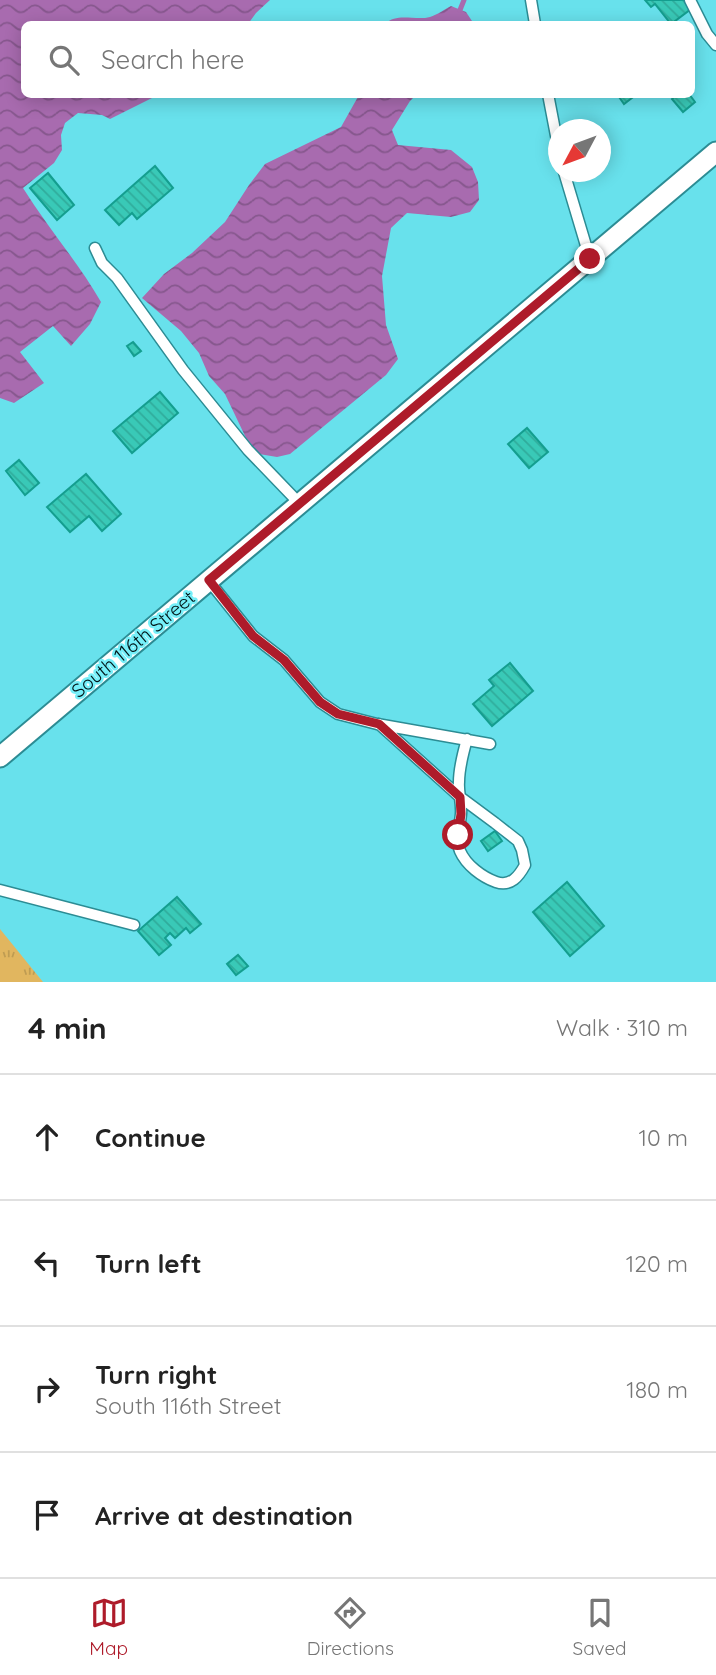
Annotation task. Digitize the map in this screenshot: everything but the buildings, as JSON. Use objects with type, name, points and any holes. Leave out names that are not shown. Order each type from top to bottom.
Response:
[{"type":"street","name":"South 116th Street","points":[[0,757],[716,152]]},
{"type":"lane","points":[[531,0],[534,21]]},
{"type":"lane","points":[[690,0],[707,34],[716,45]]},
{"type":"lane","points":[[549,98],[553,119]]},
{"type":"lane","points":[[567,182],[590,259]]},
{"type":"lane","points":[[95,248],[102,263],[117,278],[183,370],[248,450],[300,505]]},
{"type":"lane","points":[[209,580],[253,636],[284,660],[320,702],[338,714],[490,744]]},
{"type":"lane","points":[[379,724],[460,797],[518,841],[525,865],[510,883],[503,884],[489,879],[474,868],[460,852],[458,845],[461,814],[460,797],[458,784],[467,739]]},
{"type":"lane","points":[[0,890],[134,925]]},
{"type":"green space","points":[[0,929],[43,982],[0,982]]},
{"type":"water","points":[[0,0],[270,0],[250,21],[21,21],[21,98],[152,98],[110,119],[102,115],[78,113],[65,123],[61,135],[62,150],[54,163],[23,188],[101,302],[90,324],[71,346],[53,326],[20,352],[44,383],[14,403],[0,398]]},
{"type":"water","points":[[451,6],[466,12],[472,21],[389,21],[395,18],[424,18]]},
{"type":"water","points":[[357,98],[413,98],[392,130],[398,145],[451,150],[472,167],[478,182],[479,200],[470,212],[451,217],[407,213],[391,228],[382,276],[386,325],[398,359],[386,375],[290,454],[277,457],[259,454],[246,438],[225,394],[209,376],[199,353],[181,331],[142,298],[164,274],[192,253],[225,222],[265,164],[341,127]]},
{"type":"waterway","points":[[460,10],[464,0]]},
{"type":"route","points":[[458,835],[460,797],[379,724],[338,714],[320,702],[284,660],[253,636],[209,580],[590,259]]}]
